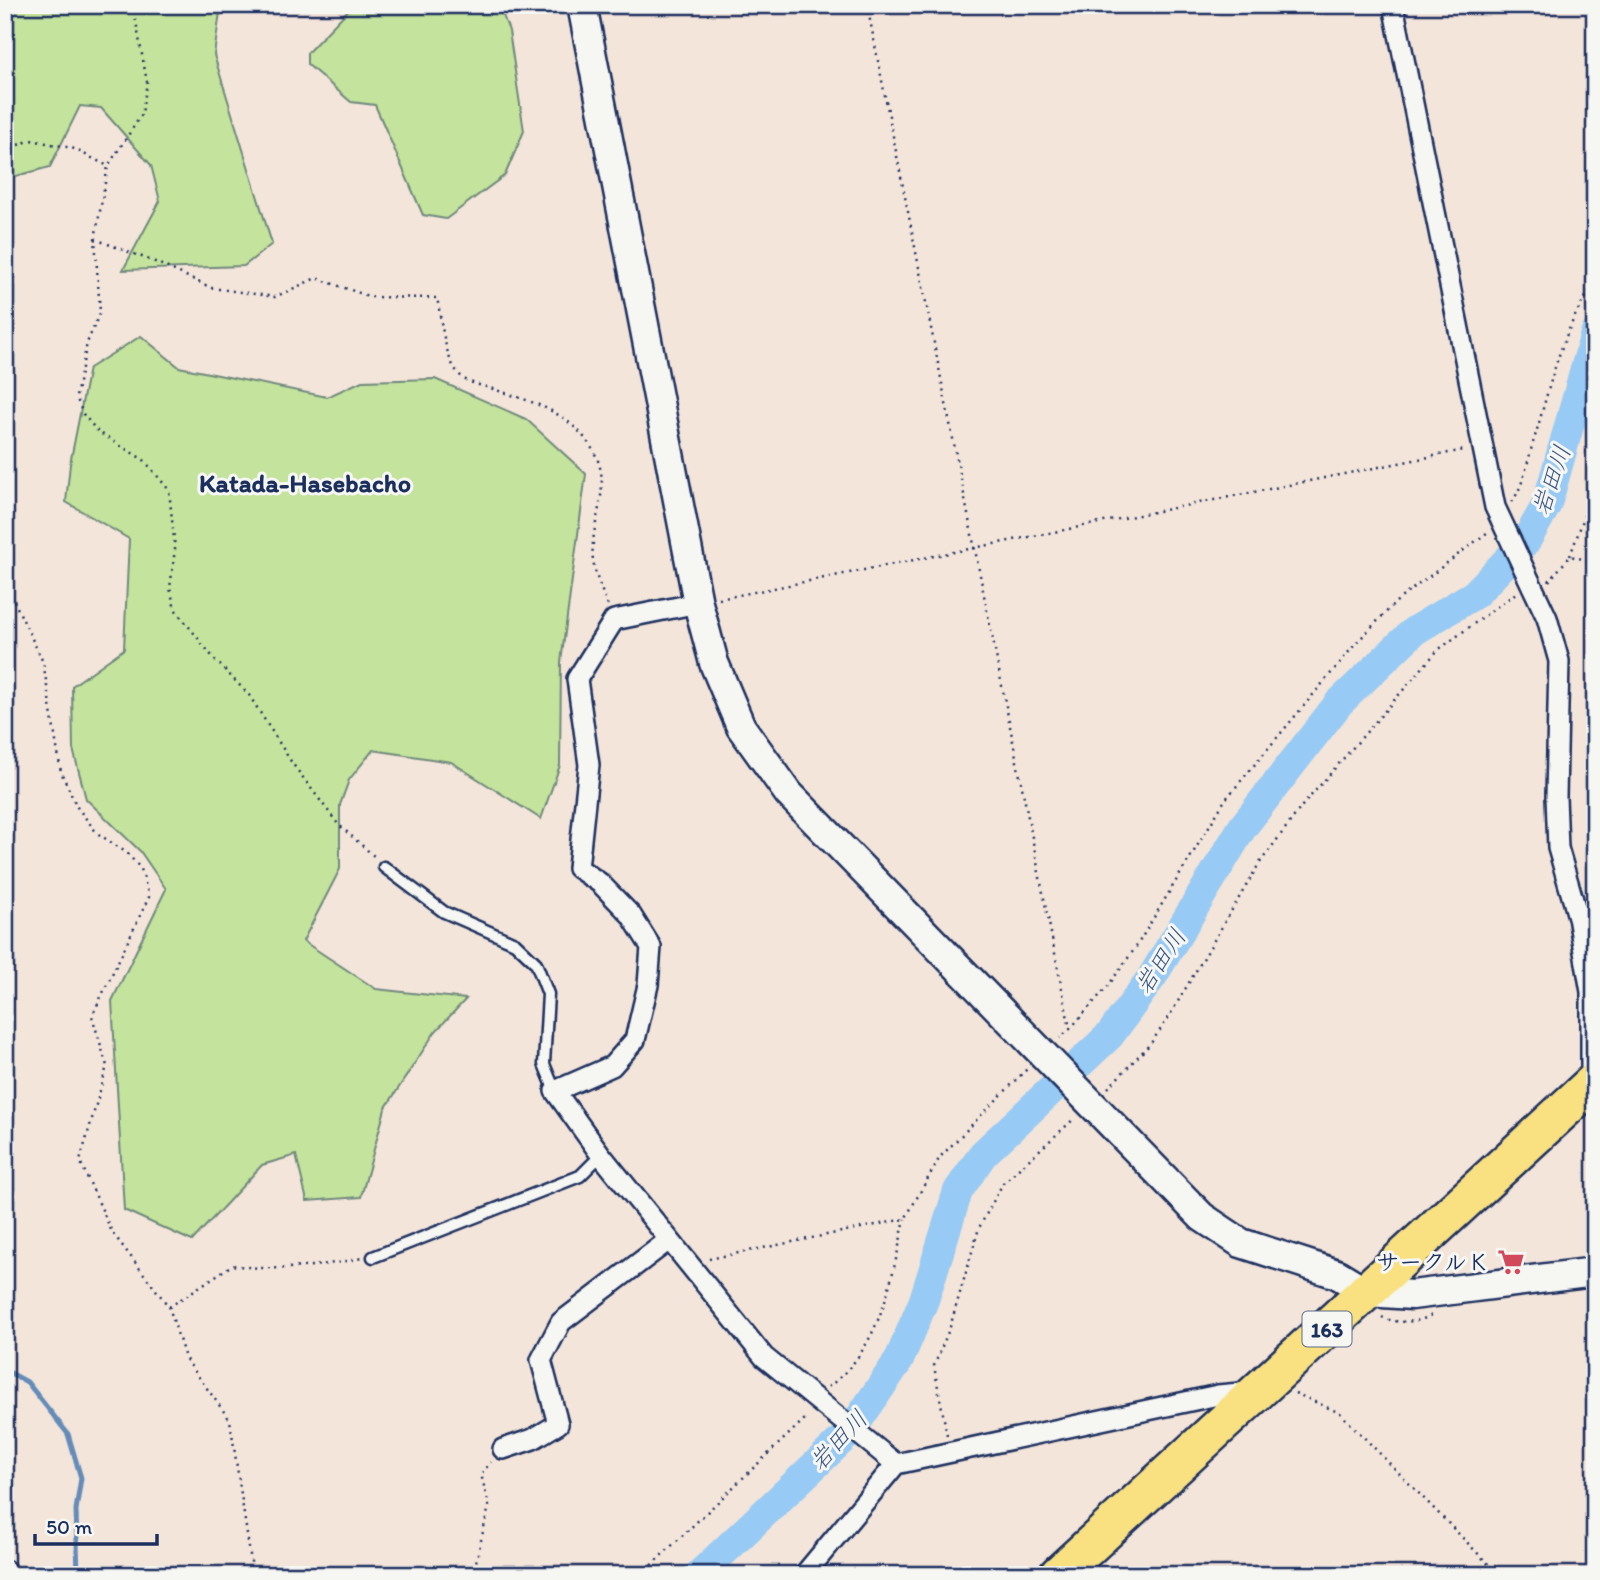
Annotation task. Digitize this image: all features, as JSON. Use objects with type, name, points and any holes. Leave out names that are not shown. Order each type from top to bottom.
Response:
[{"type":"highway","name":"163","points":[[1058,1575],[1265,1386],[1372,1303],[1595,1081]]},
{"type":"street","points":[[582,5],[698,603],[714,663],[741,727],[789,794],[1202,1217],[1224,1234],[1337,1274],[1372,1303],[1412,1295],[1595,1272]]},
{"type":"street","points":[[1393,5],[1483,446],[1502,523],[1547,618],[1559,661],[1556,797],[1558,848],[1578,917],[1591,992],[1591,1068],[1595,1075]]},
{"type":"street","points":[[698,603],[614,620],[577,679],[589,765],[578,868],[600,883],[631,915],[651,947],[648,985],[635,1040],[612,1066],[555,1091],[601,1155],[764,1357],[815,1402],[896,1464]]},
{"type":"street","points":[[503,1449],[533,1439],[558,1424],[541,1360],[561,1322],[669,1240]]},
{"type":"street","points":[[804,1575],[896,1464],[1265,1386]]},
{"type":"lane","points":[[384,867],[444,912],[515,943],[536,963],[548,994],[544,1064],[555,1091]]},
{"type":"lane","points":[[373,1256],[580,1176],[601,1155]]},
{"type":"path","points":[[133,5],[147,82],[142,114],[108,166],[94,239],[101,296],[100,312],[86,343],[76,397],[83,414],[98,432],[144,460],[169,490],[175,549],[170,587],[174,609],[215,660],[248,695],[292,763],[338,824],[384,867]]},
{"type":"path","points":[[867,5],[1070,1029]]},
{"type":"path","points":[[5,150],[31,140],[72,148],[108,166]]},
{"type":"path","points":[[94,239],[155,262],[212,288],[275,297],[316,278],[371,296],[437,298],[451,360],[463,379],[552,409],[576,427],[594,451],[601,469],[603,499],[594,525],[593,559],[596,576],[614,620]]},
{"type":"path","points":[[641,1575],[810,1414],[815,1402],[837,1381],[868,1343],[887,1293],[905,1219],[926,1178],[956,1137],[1070,1029],[1108,986],[1136,947],[1225,800],[1349,652],[1398,600],[1502,523],[1523,477],[1564,344],[1586,296],[1595,284]]},
{"type":"path","points":[[698,603],[1483,446]]},
{"type":"path","points":[[949,1451],[934,1366],[950,1327],[979,1228],[993,1199],[1019,1167],[1068,1123],[1093,1106],[1151,1043],[1259,864],[1302,806],[1438,650],[1530,583],[1558,573],[1570,556],[1595,487]]},
{"type":"path","points":[[1570,556],[1595,562]]},
{"type":"path","points":[[5,582],[43,662],[61,772],[77,807],[97,834],[127,853],[141,869],[149,897],[92,1016],[107,1066],[80,1161],[112,1232],[169,1307],[185,1359],[230,1420],[253,1575]]},
{"type":"path","points":[[689,1263],[905,1219]]},
{"type":"path","points":[[169,1307],[232,1265],[266,1270],[299,1270],[373,1256]]},
{"type":"path","points":[[1372,1303],[1390,1321],[1429,1318],[1439,1310]]},
{"type":"path","points":[[1265,1386],[1279,1387],[1326,1404],[1340,1413],[1499,1575]]},
{"type":"path","points":[[473,1575],[489,1506],[481,1474],[503,1449]]},
{"type":"green space","points":[[5,5],[221,5],[214,55],[272,244],[244,266],[123,270],[160,201],[151,165],[101,108],[80,106],[50,167],[5,179]]},
{"type":"green space","points":[[353,5],[499,5],[509,31],[524,131],[505,175],[446,219],[423,215],[375,105],[351,102],[307,64],[307,53]]},
{"type":"green space","points":[[141,336],[179,367],[327,397],[362,381],[435,379],[526,419],[586,474],[561,662],[560,765],[541,819],[451,762],[373,750],[349,780],[340,805],[340,869],[303,941],[376,989],[466,999],[435,1032],[385,1109],[361,1197],[307,1201],[296,1155],[262,1165],[192,1241],[124,1210],[112,1001],[166,889],[140,851],[86,799],[73,749],[72,686],[124,649],[129,539],[66,502],[70,464],[89,368]]},
{"type":"waterway","name":"岩田川","points":[[699,1575],[850,1432],[899,1360],[924,1300],[958,1191],[983,1154],[1110,1035],[1152,977],[1242,828],[1339,703],[1414,631],[1475,594],[1526,541],[1547,504],[1595,334]]},
{"type":"waterway","points":[[5,1370],[27,1382],[68,1434],[81,1478],[76,1510],[78,1575]]},
{"type":"place","name":"サークルＫ","points":[[1511,1262]]},
{"type":"district","name":"Katada-Hasebacho","points":[[305,483]]}]
